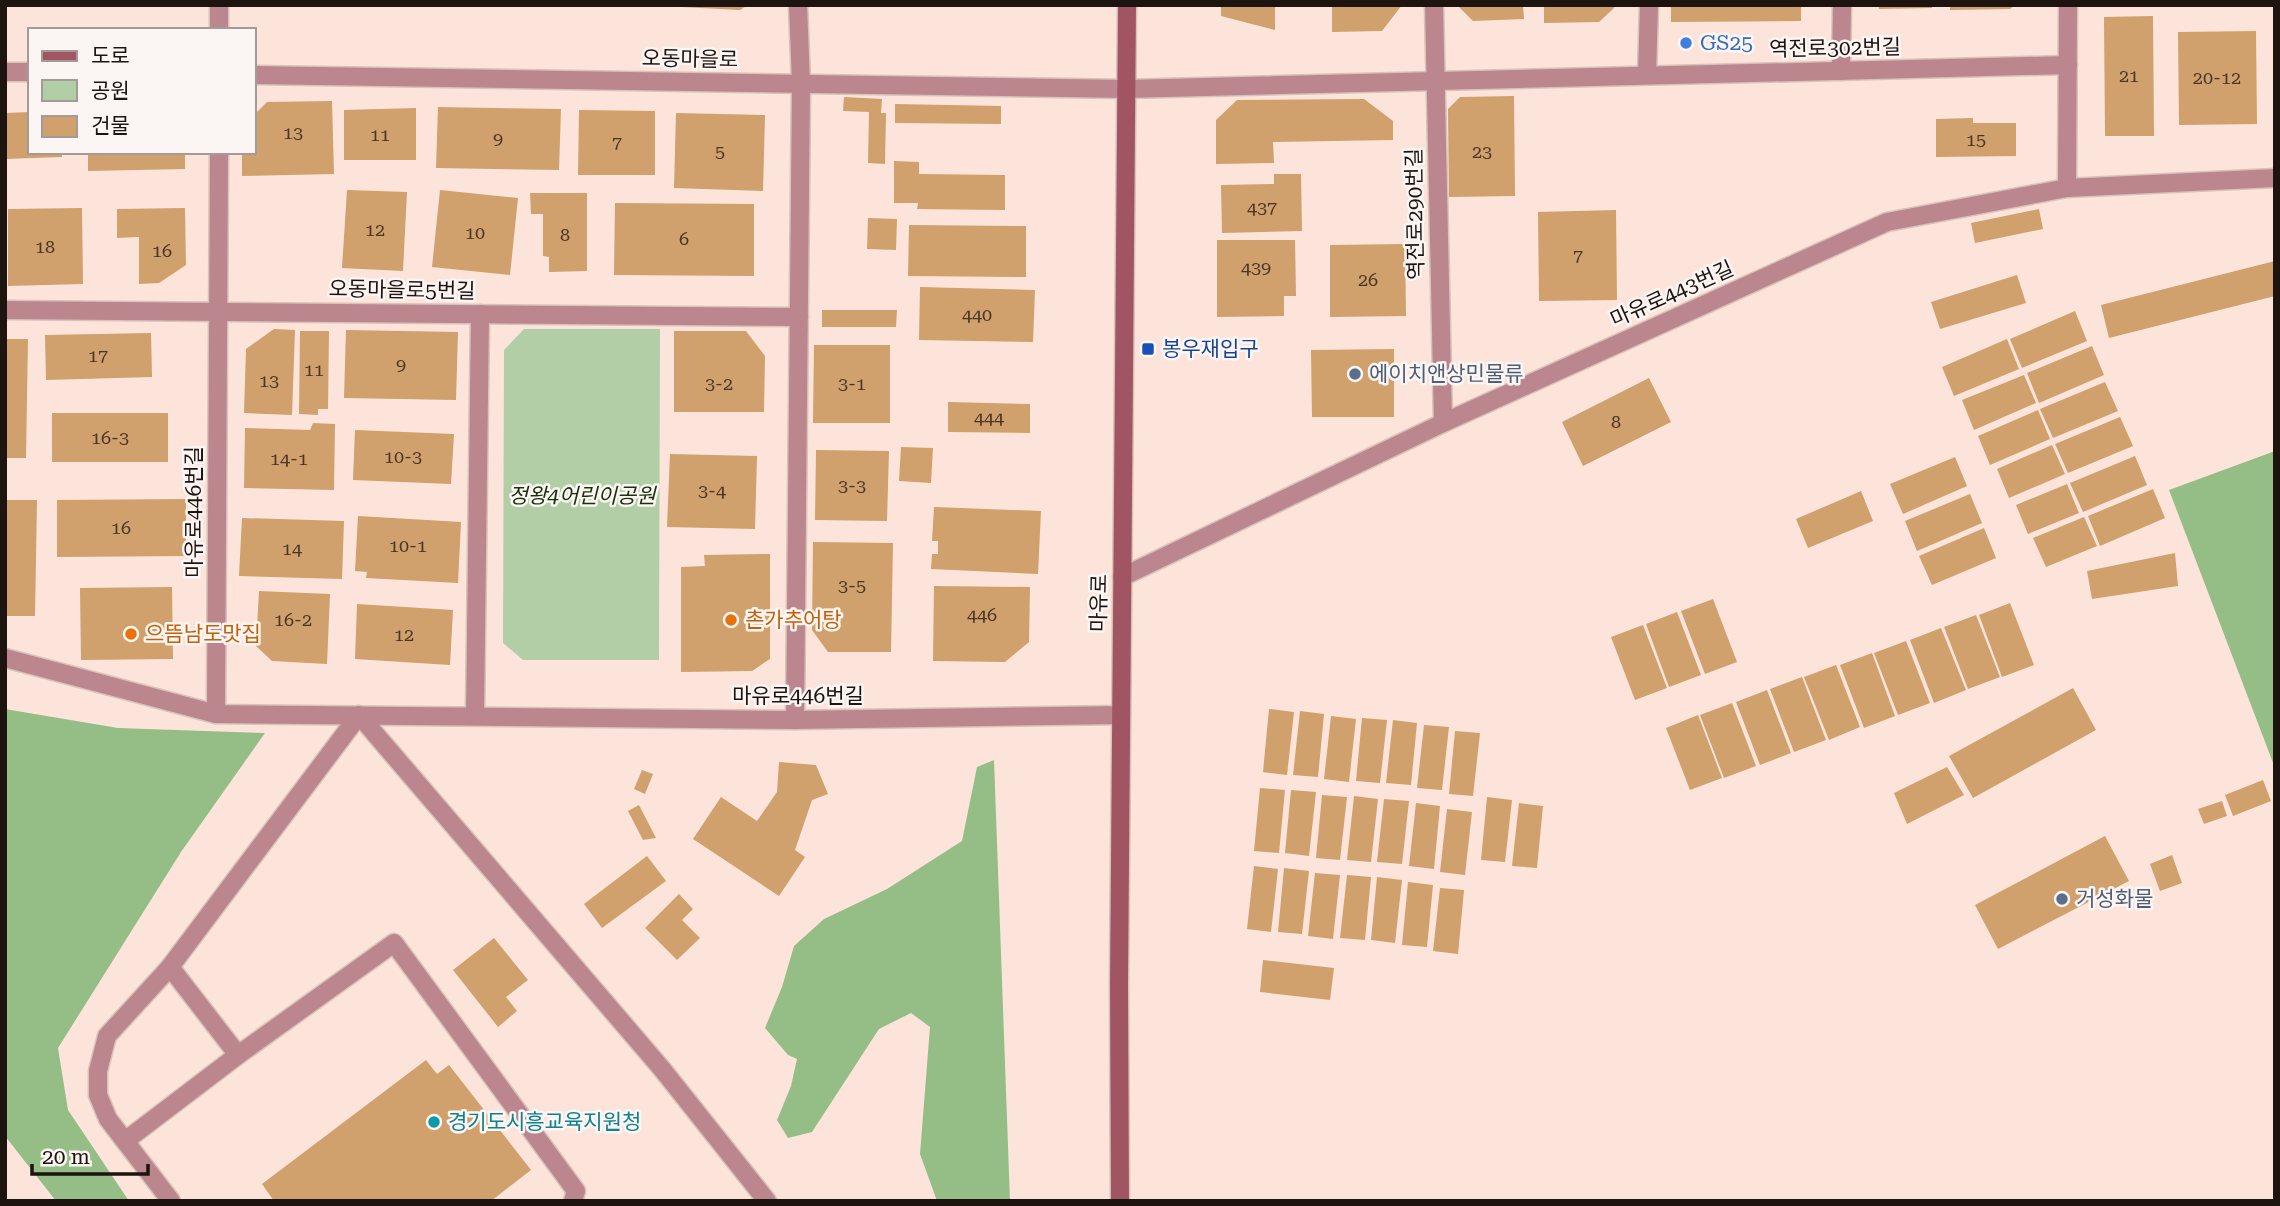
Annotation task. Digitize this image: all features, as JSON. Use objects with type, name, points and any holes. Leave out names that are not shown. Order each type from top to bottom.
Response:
[{"type":"main road","name":"마유로","points":[[1120,1201],[1127,5]]},
{"type":"street","points":[[219,5],[219,28]]},
{"type":"street","points":[[795,720],[800,83],[798,5]]},
{"type":"street","name":"역전로290번길","points":[[1434,5],[1443,423]]},
{"type":"street","points":[[1647,75],[1649,5]]},
{"type":"street","points":[[1841,71],[1842,5]]},
{"type":"street","points":[[2067,188],[2068,5]]},
{"type":"street","name":"역전로302번길","points":[[1126,89],[2068,65]]},
{"type":"street","points":[[5,72],[28,72]]},
{"type":"street","name":"오동마을로","points":[[256,75],[1126,89]]},
{"type":"street","name":"마유로446번길","points":[[216,714],[219,154]]},
{"type":"street","name":"마유로443번길","points":[[1122,577],[1443,423],[1887,222],[2067,188],[2275,178]]},
{"type":"street","name":"오동마을로5번길","points":[[5,310],[799,317]]},
{"type":"street","points":[[475,716],[480,314]]},
{"type":"street","name":"마유로446번길","points":[[5,657],[216,714],[795,720],[1121,715]]},
{"type":"street","points":[[171,1201],[108,1119],[97,1095],[98,1071],[107,1036],[170,967],[359,715],[662,1069],[767,1201]]},
{"type":"street","points":[[125,1141],[238,1055],[394,943],[576,1191],[573,1201]]},
{"type":"street","points":[[170,967],[238,1055]]},
{"type":"green space","name":"정왕4어린이공원","points":[[524,329],[660,329],[659,660],[523,660],[503,643],[504,350]]},
{"type":"green space","points":[[2275,451],[2275,768],[2169,490]]},
{"type":"green space","points":[[5,709],[118,728],[265,733],[181,852],[58,1048],[68,1110],[129,1201],[56,1201],[5,1136]]},
{"type":"green space","points":[[994,760],[1010,1201],[937,1201],[920,1154],[930,1027],[911,1013],[879,1029],[812,1132],[788,1138],[777,1120],[791,1086],[797,1059],[788,1055],[765,1028],[782,987],[794,946],[824,919],[887,889],[962,841],[977,767]]},
{"type":"building","points":[[681,5],[748,5],[740,10]]},
{"type":"building","points":[[1221,5],[1275,5],[1275,30],[1221,16]]},
{"type":"building","points":[[1332,5],[1402,5],[1382,31],[1332,32]]},
{"type":"building","points":[[1457,5],[1523,5],[1524,19],[1473,21]]},
{"type":"building","points":[[1544,5],[1614,5],[1614,8],[1599,22],[1544,23]]},
{"type":"building","points":[[1671,5],[1801,5],[1801,21],[1671,22]]},
{"type":"building","points":[[1879,5],[1932,5],[1932,8],[1879,9]]},
{"type":"building","points":[[1950,5],[2015,5],[2010,9],[1950,10]]},
{"type":"building","points":[[2153,16],[2154,136],[2105,136],[2104,17]]},
{"type":"building","points":[[2256,31],[2257,124],[2179,125],[2178,32]]},
{"type":"building","points":[[1514,96],[1515,196],[1449,197],[1448,109],[1460,97]]},
{"type":"building","points":[[844,97],[882,99],[881,113],[886,113],[885,164],[868,163],[869,112],[843,111]]},
{"type":"building","points":[[1364,99],[1393,121],[1393,140],[1273,142],[1274,163],[1216,164],[1216,120],[1237,100]]},
{"type":"building","points":[[332,101],[334,174],[242,176],[242,154],[256,154],[256,113],[267,102]]},
{"type":"building","points":[[895,104],[1001,106],[1001,124],[895,123]]},
{"type":"building","points":[[438,107],[561,109],[559,170],[436,168]]},
{"type":"building","points":[[416,108],[416,160],[344,160],[344,110]]},
{"type":"building","points":[[579,110],[655,111],[655,175],[578,175]]},
{"type":"building","points":[[28,112],[28,154],[62,154],[62,157],[5,159],[5,113]]},
{"type":"building","points":[[676,113],[765,115],[763,191],[674,188]]},
{"type":"building","points":[[1973,118],[1973,123],[2016,123],[2016,156],[1936,157],[1936,119]]},
{"type":"building","points":[[88,154],[185,154],[185,169],[88,171]]},
{"type":"building","points":[[894,161],[919,162],[919,174],[1005,175],[1005,210],[917,209],[918,203],[894,203]]},
{"type":"building","points":[[1274,174],[1301,174],[1302,231],[1222,233],[1221,185],[1274,184]]},
{"type":"building","points":[[347,190],[407,192],[403,271],[342,268]]},
{"type":"building","points":[[440,190],[518,198],[510,275],[432,267]]},
{"type":"building","points":[[530,193],[587,193],[587,271],[549,272],[549,257],[543,256],[543,214],[531,214]]},
{"type":"building","points":[[615,203],[754,204],[754,276],[614,275]]},
{"type":"building","points":[[82,208],[83,284],[8,286],[8,209]]},
{"type":"building","points":[[185,208],[186,265],[159,283],[139,284],[139,237],[117,238],[117,209]]},
{"type":"building","points":[[2039,209],[2043,229],[1975,243],[1971,223]]},
{"type":"building","points":[[1616,210],[1617,300],[1539,301],[1538,212]]},
{"type":"building","points":[[868,218],[897,219],[896,250],[867,249]]},
{"type":"building","points":[[909,225],[1026,226],[1026,277],[908,276]]},
{"type":"building","points":[[1217,240],[1295,240],[1296,296],[1284,296],[1284,316],[1217,317]]},
{"type":"building","points":[[1405,244],[1406,316],[1330,317],[1330,245]]},
{"type":"building","points":[[2275,261],[2275,296],[2109,338],[2101,305]]},
{"type":"building","points":[[2017,275],[2026,303],[1940,329],[1931,302]]},
{"type":"building","points":[[920,287],[1035,290],[1033,342],[919,340]]},
{"type":"building","points":[[822,310],[897,310],[896,327],[822,327]]},
{"type":"building","points":[[2075,311],[2087,341],[2022,368],[2010,339]]},
{"type":"building","points":[[274,329],[295,330],[292,415],[244,413],[246,349]]},
{"type":"building","points":[[346,330],[458,332],[456,400],[344,398]]},
{"type":"building","points":[[300,331],[329,331],[328,409],[318,409],[318,415],[299,414]]},
{"type":"building","points":[[674,331],[746,331],[765,356],[764,412],[674,412]]},
{"type":"building","points":[[151,333],[152,377],[46,380],[45,335]]},
{"type":"building","points":[[5,339],[28,339],[26,458],[5,458]]},
{"type":"building","points":[[2007,339],[2019,369],[1954,396],[1942,367]]},
{"type":"building","points":[[814,345],[890,345],[890,423],[813,423]]},
{"type":"building","points":[[2092,346],[2104,375],[2039,403],[2027,373]]},
{"type":"building","points":[[1394,349],[1394,417],[1312,417],[1311,350]]},
{"type":"building","points":[[2024,375],[2036,403],[1974,430],[1962,400]]},
{"type":"building","points":[[1649,378],[1671,422],[1583,466],[1562,422]]},
{"type":"building","points":[[2105,382],[2118,411],[2053,438],[2040,409]]},
{"type":"building","points":[[948,402],[1030,404],[1030,433],[948,432]]},
{"type":"building","points":[[2038,410],[2050,439],[1990,465],[1978,436]]},
{"type":"building","points":[[52,413],[168,413],[168,462],[52,462]]},
{"type":"building","points":[[2120,417],[2133,446],[2068,473],[2055,444]]},
{"type":"building","points":[[313,423],[335,424],[334,490],[244,488],[245,428],[310,430]]},
{"type":"building","points":[[355,430],[454,434],[451,484],[353,480]]},
{"type":"building","points":[[2052,445],[2065,474],[2009,498],[1997,469]]},
{"type":"building","points":[[901,447],[933,448],[931,483],[899,481]]},
{"type":"building","points":[[816,450],[889,451],[887,521],[815,520]]},
{"type":"building","points":[[670,454],[757,456],[755,529],[667,527]]},
{"type":"building","points":[[2135,456],[2147,485],[2083,512],[2070,483]]},
{"type":"building","points":[[1955,457],[1967,486],[1903,514],[1890,484]]},
{"type":"building","points":[[2067,484],[2079,513],[2028,534],[2016,505]]},
{"type":"building","points":[[2153,489],[2165,518],[2100,546],[2088,516]]},
{"type":"building","points":[[1861,491],[1873,521],[1808,548],[1796,519]]},
{"type":"building","points":[[1970,494],[1982,523],[1917,551],[1905,521]]},
{"type":"building","points":[[186,499],[186,556],[57,557],[57,500]]},
{"type":"building","points":[[5,500],[37,500],[35,616],[5,616]]},
{"type":"building","points":[[934,507],[1041,511],[1038,574],[931,569],[932,554],[938,554],[938,541],[932,541]]},
{"type":"building","points":[[358,516],[461,522],[458,583],[366,578],[367,572],[355,571]]},
{"type":"building","points":[[2084,517],[2097,546],[2046,567],[2033,538]]},
{"type":"building","points":[[242,518],[344,521],[342,579],[239,576]]},
{"type":"building","points":[[1984,528],[1996,558],[1932,585],[1919,556]]},
{"type":"building","points":[[813,542],[893,543],[891,652],[828,652],[812,630]]},
{"type":"building","points":[[2175,553],[2178,586],[2092,599],[2087,571]]},
{"type":"building","points":[[770,554],[770,659],[752,671],[681,672],[681,567],[705,566],[704,555]]},
{"type":"building","points":[[934,586],[1030,587],[1029,642],[1005,662],[933,661]]},
{"type":"building","points":[[172,587],[173,659],[81,660],[80,588]]},
{"type":"building","points":[[259,591],[330,594],[327,664],[272,661],[256,646]]},
{"type":"building","points":[[1713,599],[1737,662],[1705,674],[1681,611]]},
{"type":"building","points":[[2010,603],[2034,665],[2002,677],[1979,615]]},
{"type":"building","points":[[357,604],[453,610],[450,665],[355,659]]},
{"type":"building","points":[[1677,612],[1701,675],[1669,687],[1646,624]]},
{"type":"building","points":[[1976,615],[2000,677],[1968,689],[1944,627]]},
{"type":"building","points":[[1643,625],[1667,688],[1635,700],[1611,637]]},
{"type":"building","points":[[1941,628],[1966,690],[1934,703],[1910,640]]},
{"type":"building","points":[[1906,641],[1930,703],[1898,715],[1874,653]]},
{"type":"building","points":[[1872,653],[1895,716],[1864,728],[1840,665]]},
{"type":"building","points":[[1836,665],[1860,727],[1829,740],[1804,677]]},
{"type":"building","points":[[1802,677],[1826,740],[1794,752],[1770,689]]},
{"type":"building","points":[[2073,688],[2096,730],[1973,798],[1949,756]]},
{"type":"building","points":[[1767,690],[1791,753],[1760,765],[1736,702]]},
{"type":"building","points":[[1732,703],[1756,766],[1724,778],[1700,715]]},
{"type":"building","points":[[1269,709],[1294,712],[1287,775],[1263,772]]},
{"type":"building","points":[[1300,711],[1324,714],[1318,777],[1293,775]]},
{"type":"building","points":[[1698,715],[1722,778],[1690,790],[1666,728]]},
{"type":"building","points":[[1331,716],[1356,719],[1349,782],[1324,779]]},
{"type":"building","points":[[1362,718],[1387,720],[1380,783],[1356,781]]},
{"type":"building","points":[[1393,720],[1417,723],[1411,785],[1386,783]]},
{"type":"building","points":[[1424,725],[1449,727],[1442,790],[1417,788]]},
{"type":"building","points":[[1455,731],[1480,733],[1473,796],[1449,794]]},
{"type":"building","points":[[779,762],[816,765],[828,794],[812,800],[795,850],[805,857],[779,896],[693,839],[721,797],[757,821],[777,792]]},
{"type":"building","points":[[1947,767],[1964,795],[1907,824],[1894,793]]},
{"type":"building","points":[[642,770],[653,774],[645,794],[634,789]]},
{"type":"building","points":[[2263,780],[2271,801],[2233,816],[2225,795]]},
{"type":"building","points":[[1260,788],[1285,790],[1279,853],[1254,851]]},
{"type":"building","points":[[1291,790],[1316,792],[1309,856],[1285,853]]},
{"type":"building","points":[[1322,795],[1347,797],[1340,860],[1316,858]]},
{"type":"building","points":[[1354,796],[1378,799],[1371,862],[1347,860]]},
{"type":"building","points":[[1487,797],[1512,800],[1505,862],[1481,860]]},
{"type":"building","points":[[1384,799],[1409,801],[1402,864],[1377,862]]},
{"type":"building","points":[[2222,801],[2227,816],[2204,824],[2198,809]]},
{"type":"building","points":[[1416,803],[1440,806],[1434,869],[1409,866]]},
{"type":"building","points":[[1519,803],[1543,806],[1537,868],[1512,866]]},
{"type":"building","points":[[639,805],[656,838],[643,840],[628,811]]},
{"type":"building","points":[[1447,809],[1472,812],[1465,875],[1440,872]]},
{"type":"building","points":[[2105,836],[2129,881],[1998,949],[1975,905]]},
{"type":"building","points":[[2172,855],[2182,883],[2160,891],[2150,864]]},
{"type":"building","points":[[647,856],[666,881],[602,928],[584,904]]},
{"type":"building","points":[[1254,866],[1278,869],[1271,932],[1247,929]]},
{"type":"building","points":[[1284,868],[1309,871],[1302,934],[1278,932]]},
{"type":"building","points":[[1315,873],[1340,875],[1333,939],[1308,936]]},
{"type":"building","points":[[1347,875],[1371,877],[1365,940],[1340,938]]},
{"type":"building","points":[[1377,877],[1402,880],[1395,943],[1371,940]]},
{"type":"building","points":[[1408,882],[1433,885],[1427,947],[1402,945]]},
{"type":"building","points":[[1440,888],[1464,890],[1458,954],[1433,951]]},
{"type":"building","points":[[679,894],[693,909],[682,920],[700,938],[677,960],[645,928]]},
{"type":"building","points":[[494,938],[528,980],[506,997],[517,1011],[498,1027],[453,970]]},
{"type":"building","points":[[1263,960],[1334,968],[1330,1000],[1260,992]]},
{"type":"building","name":"경기도시흥교육지원청","points":[[426,1060],[437,1074],[449,1065],[531,1170],[491,1201],[274,1201],[262,1184]]},
{"type":"place","name":"GS25","points":[[1686,43]]},
{"type":"place","name":"봉우재입구","points":[[1148,349]]},
{"type":"place","name":"에이치앤상민물류","points":[[1355,374]]},
{"type":"place","name":"촌가추어탕","points":[[731,620]]},
{"type":"place","name":"으뜸남도맛집","points":[[131,634]]},
{"type":"place","name":"거성화물","points":[[2062,899]]},
{"type":"place","name":"경기도시흥교육지원청","points":[[434,1122]]}]
